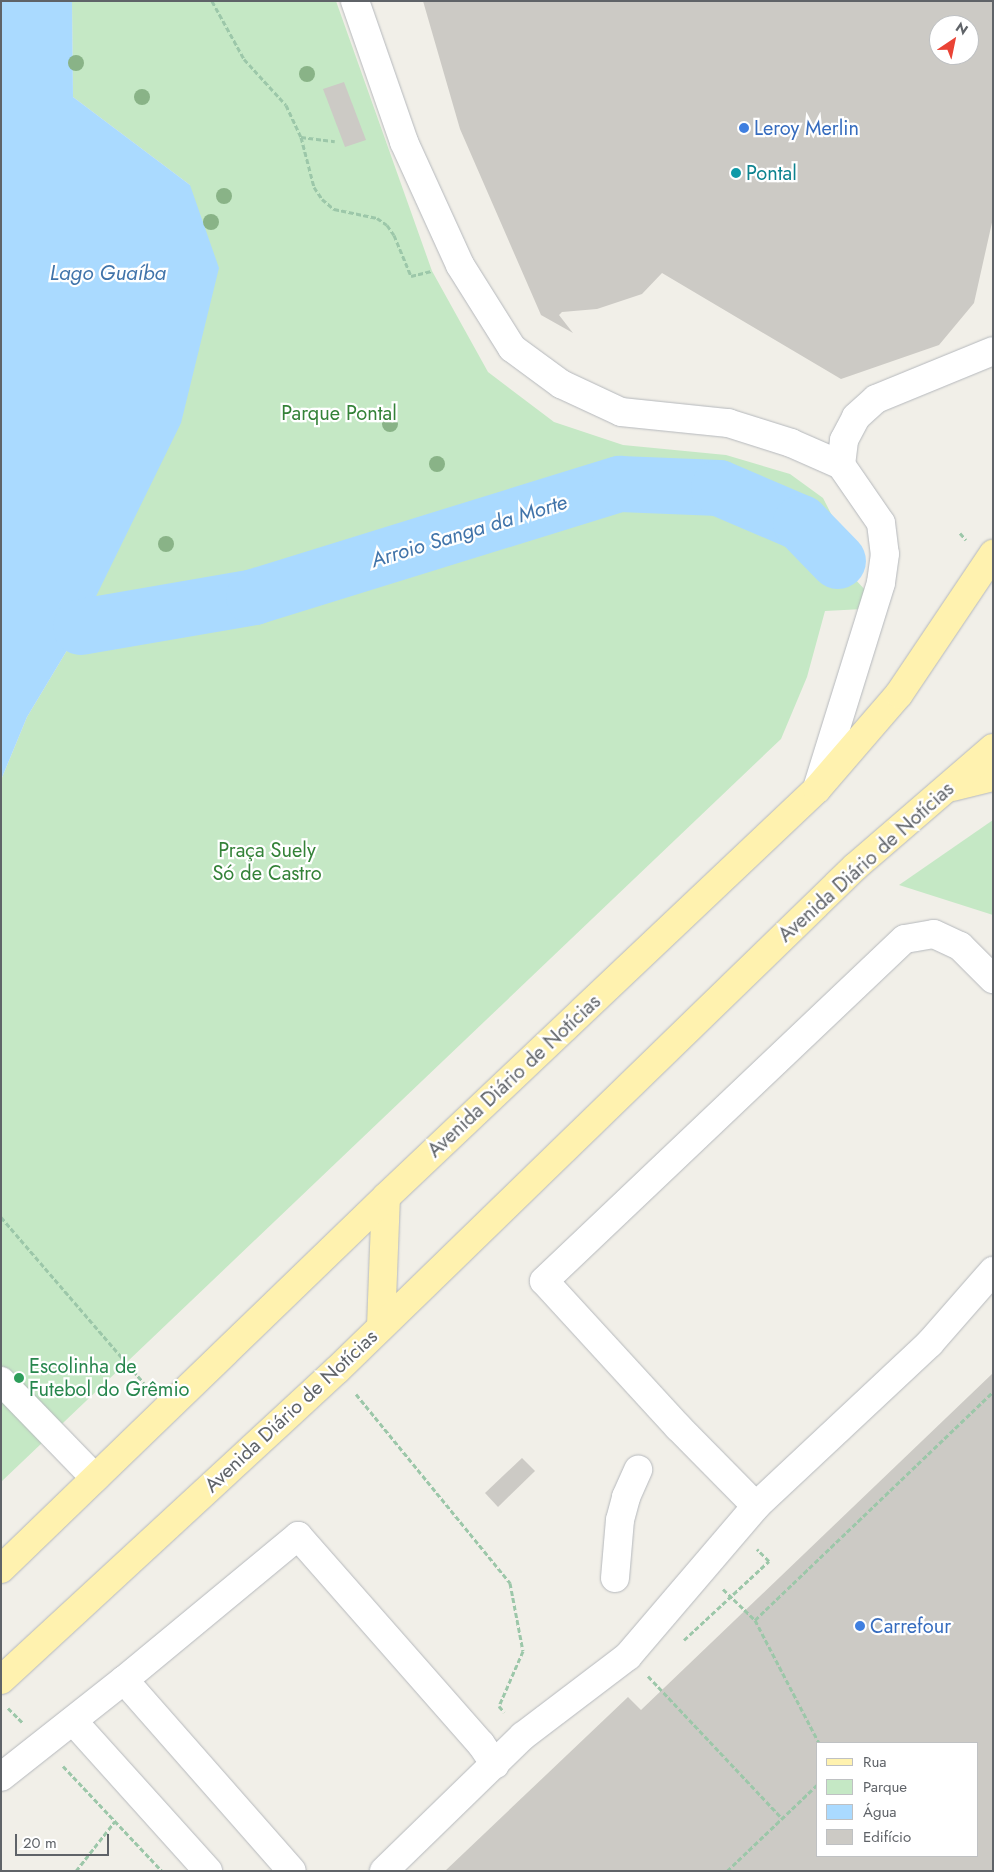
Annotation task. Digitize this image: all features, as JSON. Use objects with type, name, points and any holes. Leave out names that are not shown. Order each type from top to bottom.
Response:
[{"type":"main road","name":"Avenida Diário de Notícias","points":[[1,1569],[386,1197],[817,789],[899,694],[993,554]]},
{"type":"main road","name":"Avenida Diário de Notícias","points":[[1,1680],[337,1370],[855,867],[993,748]]},
{"type":"main road","points":[[946,789],[993,777]]},
{"type":"main road","points":[[382,1326],[386,1197]]},
{"type":"street","points":[[355,1],[404,142],[460,265],[512,348],[561,384],[620,412],[728,423],[791,443],[841,465],[881,523],[885,554],[881,584],[817,789]]},
{"type":"street","points":[[841,465],[844,440],[856,416],[876,399],[993,351]]},
{"type":"street","points":[[756,1506],[678,1427],[544,1281],[905,939],[934,934],[960,946],[993,979]]},
{"type":"street","points":[[384,1871],[523,1736],[628,1656],[756,1506],[930,1344],[993,1271]]},
{"type":"street","points":[[1,1381],[95,1478]]},
{"type":"street","points":[[615,1578],[620,1520],[638,1470]]},
{"type":"street","points":[[1,1776],[124,1680],[298,1536],[481,1744],[495,1765]]},
{"type":"street","points":[[124,1680],[292,1871]]},
{"type":"street","points":[[73,1721],[208,1871]]},
{"type":"path","points":[[212,1],[244,59],[286,105],[301,138],[314,187],[322,199],[334,209],[377,218],[387,225],[394,235],[411,276],[460,265]]},
{"type":"path","points":[[301,138],[336,141]]},
{"type":"path","points":[[1,1216],[144,1383]]},
{"type":"path","points":[[337,1370],[510,1583],[523,1651],[499,1706],[523,1736]]},
{"type":"path","points":[[755,1620],[993,1392]]},
{"type":"path","points":[[746,1610],[755,1620],[818,1742]]},
{"type":"path","points":[[661,1690],[782,1818]]},
{"type":"path","points":[[1,1702],[162,1871]]},
{"type":"path","points":[[727,1871],[816,1786]]},
{"type":"path","points":[[76,1871],[114,1821]]},
{"type":"green space","name":"Praça Suely Só de Castro","points":[[72,1],[336,1],[432,271],[488,372],[554,422],[623,445],[726,455],[790,474],[823,498],[844,539],[838,561],[882,608],[825,611],[807,677],[781,739],[1,1482],[1,780],[27,717],[81,627],[190,185],[73,97]]},
{"type":"green space","points":[[993,820],[993,915],[899,885]]},
{"type":"water","name":"Lago Guaíba","points":[[1,1],[72,1],[73,97],[190,185],[219,268],[181,423],[81,627],[27,717],[1,780]]},
{"type":"building","name":"Pontal","points":[[423,1],[993,1],[993,218],[974,303],[939,345],[841,379],[662,273],[642,294],[597,309],[562,312],[559,315],[573,333],[541,315],[460,129]]},
{"type":"building","points":[[344,82],[366,140],[345,147],[323,89]]},
{"type":"building","points":[[993,1373],[993,1871],[445,1871],[628,1697],[641,1710]]},
{"type":"building","points":[[522,1458],[535,1471],[498,1507],[485,1493]]},
{"type":"waterway","name":"Arroio Sanga da Morte","points":[[81,627],[254,597],[620,484],[719,488],[801,523],[838,561]]},
{"type":"place","name":"Leroy Merlin","points":[[744,128]]},
{"type":"place","name":"Pontal","points":[[736,173]]},
{"type":"place","name":"Escolinha de Futebol do Grêmio","points":[[19,1378]]},
{"type":"place","name":"Carrefour","points":[[860,1626]]},
{"type":"park label","name":"Parque Pontal","points":[[339,413]]}]
